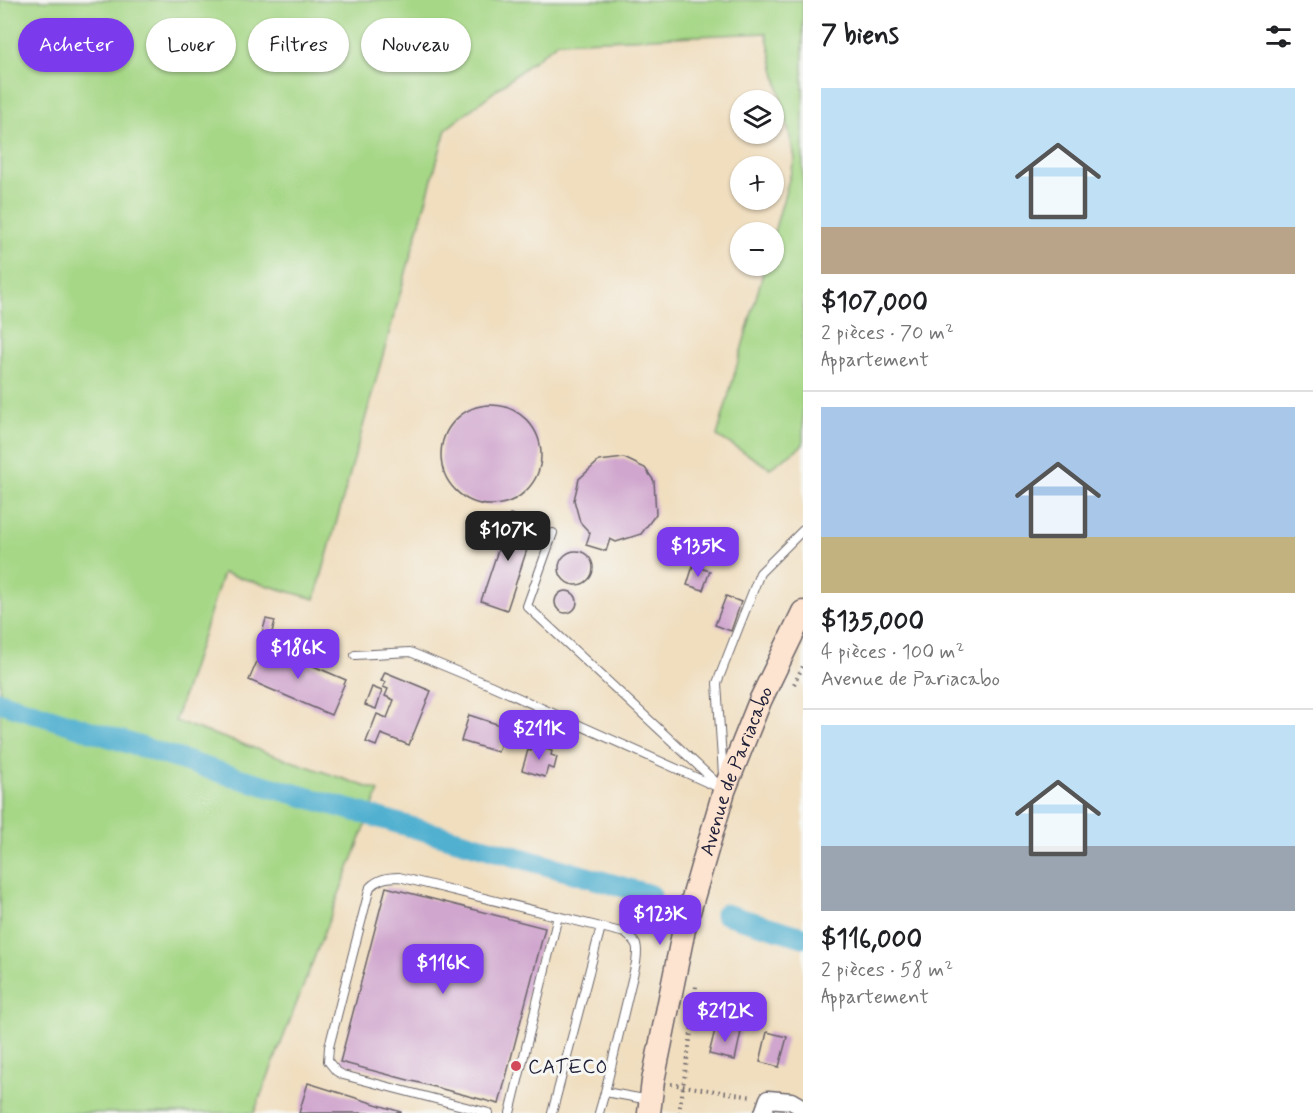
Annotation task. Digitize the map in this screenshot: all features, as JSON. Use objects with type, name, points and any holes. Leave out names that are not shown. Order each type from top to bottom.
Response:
[{"type":"main road","name":"Avenue de Pariacabo","points":[[651,1098],[684,929],[724,790],[760,701],[803,612]]},
{"type":"street","points":[[765,1106],[791,1101],[803,1108]]},
{"type":"lane","points":[[724,790],[717,683],[760,573],[803,530]]},
{"type":"lane","points":[[553,533],[527,606],[724,790]]},
{"type":"lane","points":[[355,655],[410,652],[490,685],[724,790]]},
{"type":"lane","points":[[489,1113],[474,1111],[343,1075],[336,1071],[328,1061],[329,1047],[370,887],[377,881],[399,877],[626,933],[634,940],[638,947],[636,963],[599,1113]]},
{"type":"lane","points":[[510,1113],[558,916]]},
{"type":"lane","points":[[552,1113],[601,927]]},
{"type":"lane","points":[[605,1092],[651,1098]]},
{"type":"path","points":[[792,687],[803,666]]},
{"type":"path","points":[[680,1113],[693,1020],[696,978]]},
{"type":"path","points":[[651,1098],[683,1085],[765,1106]]},
{"type":"green space","points":[[0,0],[803,0],[803,445],[770,468],[717,436],[762,276],[784,276],[784,222],[777,222],[780,210],[784,210],[784,197],[795,158],[784,111],[784,90],[779,90],[766,33],[558,42],[446,129],[315,599],[223,573],[175,721],[379,791],[254,1113],[0,1113]]},
{"type":"building","points":[[491,405],[510,409],[526,420],[537,436],[541,455],[537,474],[526,490],[510,501],[491,505],[472,501],[456,490],[445,474],[441,455],[445,436],[456,420],[472,409]]},
{"type":"building","points":[[624,458],[645,468],[654,481],[656,514],[641,534],[616,542],[610,539],[606,551],[586,545],[590,533],[580,522],[574,500],[579,479],[599,461]]},
{"type":"building","points":[[510,514],[536,522],[507,610],[481,601]]},
{"type":"building","points":[[576,551],[588,556],[593,568],[588,580],[576,585],[564,580],[559,568],[564,556]]},
{"type":"building","points":[[693,566],[710,571],[703,590],[687,585]]},
{"type":"building","points":[[566,591],[574,594],[577,602],[574,610],[566,613],[558,610],[555,602],[558,594]]},
{"type":"building","points":[[726,596],[741,602],[731,631],[715,625]]},
{"type":"building","points":[[266,619],[275,621],[270,639],[261,637]]},
{"type":"building","points":[[264,645],[346,680],[331,715],[249,680]]},
{"type":"building","points":[[385,672],[431,691],[409,745],[381,734],[376,746],[366,742],[377,714],[387,718],[394,700],[385,696],[388,689],[383,687],[386,682],[381,681]]},
{"type":"building","points":[[372,687],[382,691],[376,709],[365,705]]},
{"type":"building","points":[[469,715],[506,727],[498,752],[461,741]]},
{"type":"building","points":[[533,746],[552,751],[551,755],[557,757],[554,769],[548,767],[545,777],[522,770],[528,750],[531,751]]},
{"type":"building","points":[[386,887],[545,928],[499,1104],[340,1062]]},
{"type":"building","points":[[716,1026],[741,1032],[735,1060],[709,1054]]},
{"type":"building","points":[[767,1032],[787,1037],[779,1067],[760,1062]]},
{"type":"building","points":[[308,1083],[401,1112],[401,1113],[299,1113]]},
{"type":"waterway","points":[[0,702],[235,777],[651,895]]},
{"type":"waterway","points":[[725,914],[803,937]]},
{"type":"place","name":"CATECO","points":[[516,1066]]}]
